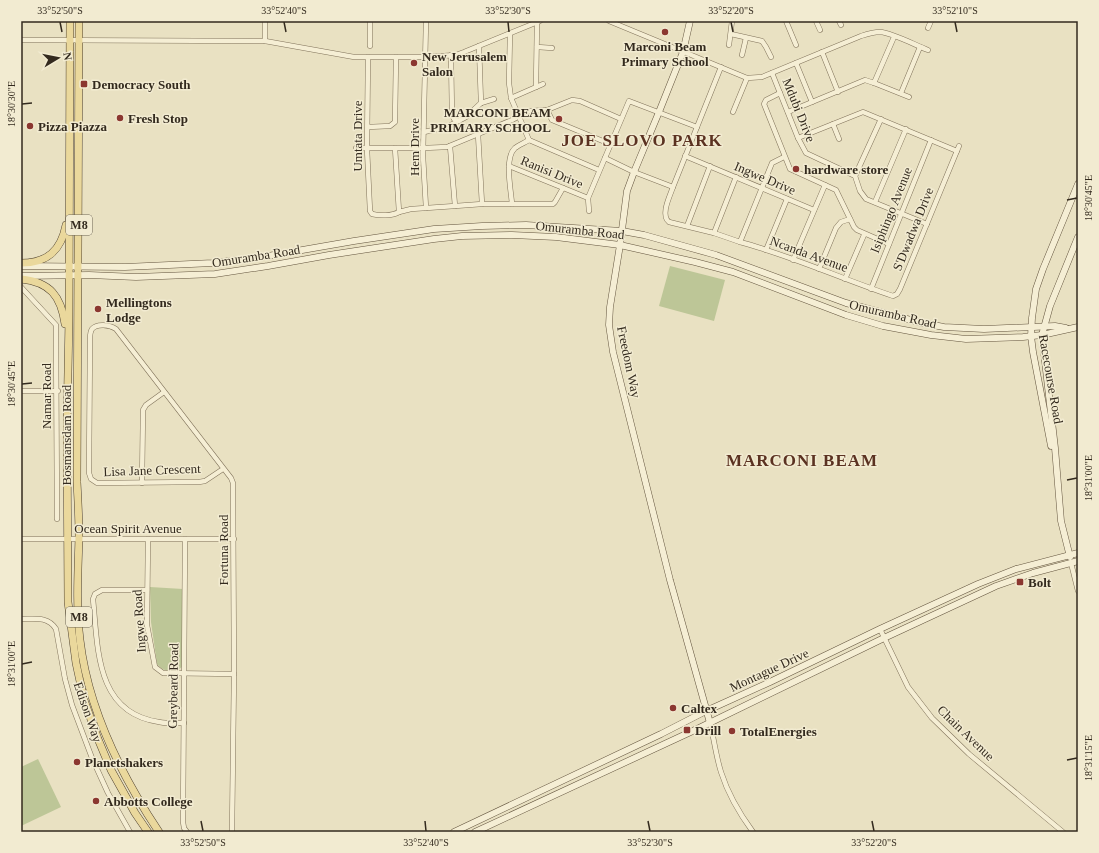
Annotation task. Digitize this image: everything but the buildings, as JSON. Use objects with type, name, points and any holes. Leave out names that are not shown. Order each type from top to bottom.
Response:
[{"type":"main road","name":"Bosmansdam Road","points":[[70,21],[67,425],[68,593],[71,630],[84,700],[98,739],[111,770],[135,813],[148,832]]},
{"type":"main road","name":"Bosmansdam Road","points":[[79,21],[77,482],[80,640],[92,695],[104,731],[120,766],[143,808],[159,832]]},
{"type":"main road","name":"Freedom Way","points":[[690,21],[683,52],[627,191],[610,307],[609,325],[612,345],[670,580],[710,723]]},
{"type":"main road","name":"Racecourse Road","points":[[1058,489],[1039,386],[1031,336],[1031,327],[1036,289],[1078,184]]},
{"type":"main road","points":[[21,263],[39,262],[51,255],[63,236],[69,204]]},
{"type":"main road","name":"Omuramba Road","points":[[21,266],[125,267],[213,263],[268,256],[434,229],[526,225],[622,231],[644,235],[716,255],[846,303],[905,320],[964,328],[1055,326],[1068,328]]},
{"type":"main road","name":"Omuramba Road","points":[[21,276],[136,277],[215,274],[380,247],[462,236],[491,235],[556,237],[620,245],[733,272],[846,316],[947,338],[966,339],[1031,336],[1078,327]]},
{"type":"main road","name":"Racecourse Road","points":[[1075,562],[1069,555],[1061,521],[1055,443],[1042,335],[1043,327],[1058,285],[1078,238]]},
{"type":"main road","points":[[21,279],[42,284],[55,294],[62,307],[68,344]]},
{"type":"main road","name":"Montague Drive","points":[[454,832],[880,629],[1012,570],[1078,553]]},
{"type":"main road","name":"Montague Drive","points":[[475,832],[710,723],[884,638],[996,586],[1018,577],[1075,562]]},
{"type":"street","points":[[265,21],[265,41]]},
{"type":"street","points":[[370,21],[370,46]]},
{"type":"street","name":"Hem Drive","points":[[426,21],[424,132],[426,208]]},
{"type":"street","points":[[610,21],[747,78],[759,78],[874,32],[881,32],[894,36],[928,50]]},
{"type":"street","points":[[729,45],[732,21]]},
{"type":"street","points":[[786,21],[796,45]]},
{"type":"street","points":[[817,21],[820,30]]},
{"type":"street","points":[[928,28],[931,21]]},
{"type":"street","points":[[21,40],[265,41],[354,57],[425,57],[451,55],[464,52],[538,22],[536,87]]},
{"type":"street","points":[[510,33],[509,84],[511,98],[528,140],[599,170]]},
{"type":"street","points":[[731,34],[762,41],[771,58]]},
{"type":"street","points":[[874,83],[894,36]]},
{"type":"street","points":[[742,55],[746,38]]},
{"type":"street","points":[[479,46],[480,103]]},
{"type":"street","points":[[537,47],[552,48]]},
{"type":"street","points":[[901,94],[920,47]]},
{"type":"street","points":[[822,52],[838,92]]},
{"type":"street","points":[[451,55],[452,115],[454,119],[459,121]]},
{"type":"street","name":"Umtata Drive","points":[[368,57],[367,149],[370,211],[372,214],[390,215],[399,212]]},
{"type":"street","points":[[368,127],[390,126],[395,122],[396,57]]},
{"type":"street","points":[[796,63],[812,102]]},
{"type":"street","points":[[605,158],[634,172],[673,187],[721,67]]},
{"type":"street","name":"Mdubi Drive","points":[[772,73],[804,151],[808,155],[855,176]]},
{"type":"street","points":[[733,112],[747,78]]},
{"type":"street","points":[[788,112],[865,80],[909,97]]},
{"type":"street","points":[[511,98],[543,84]]},
{"type":"street","points":[[780,93],[766,100],[764,104],[788,167],[792,171],[838,192],[854,227],[864,235],[889,244]]},
{"type":"street","points":[[424,132],[441,129],[459,121],[480,103],[494,99]]},
{"type":"street","points":[[356,148],[424,148],[450,146],[528,111],[547,110],[568,101],[575,100],[621,119]]},
{"type":"street","points":[[589,211],[588,198],[629,101],[697,127]]},
{"type":"street","points":[[547,110],[552,120],[610,144]]},
{"type":"street","points":[[798,138],[860,112],[867,113],[931,140]]},
{"type":"street","points":[[881,119],[855,176],[863,196],[927,224]]},
{"type":"street","points":[[832,124],[839,139]]},
{"type":"street","points":[[875,202],[906,129]]},
{"type":"street","points":[[478,134],[482,204]]},
{"type":"street","points":[[512,204],[509,166],[510,156],[514,149],[528,140]]},
{"type":"street","name":"S'Dwadwa Drive","points":[[871,289],[893,296],[897,294],[958,149],[931,140]]},
{"type":"street","name":"Isiphingo Avenue","points":[[871,289],[931,140]]},
{"type":"street","points":[[450,146],[455,206]]},
{"type":"street","points":[[395,148],[399,212],[411,209],[482,204],[553,204],[556,202],[563,188]]},
{"type":"street","name":"Ingwe Drive","points":[[685,156],[814,210]]},
{"type":"street","points":[[740,242],[772,163],[784,157]]},
{"type":"street","name":"Ranisi Drive","points":[[509,166],[588,198]]},
{"type":"street","points":[[686,226],[710,166]]},
{"type":"street","points":[[714,233],[736,177]]},
{"type":"street","points":[[793,260],[825,185]]},
{"type":"street","name":"Ncanda Avenue","points":[[673,187],[665,216],[669,222],[714,233],[766,250],[871,289]]},
{"type":"street","points":[[766,250],[787,199]]},
{"type":"street","points":[[819,269],[836,228],[841,222],[850,218]]},
{"type":"street","points":[[845,279],[864,235]]},
{"type":"street","name":"Namar Road","points":[[21,287],[55,322],[56,325],[58,391],[57,519]]},
{"type":"street","name":"Fortuna Road","points":[[95,326],[104,325],[116,329],[231,478],[234,486],[232,832]]},
{"type":"street","name":"Lisa Jane Crescent","points":[[95,326],[90,332],[90,477],[97,483],[202,482],[223,469]]},
{"type":"street","points":[[21,391],[58,391]]},
{"type":"street","points":[[142,483],[143,411],[146,405],[164,392]]},
{"type":"street","name":"Ocean Spirit Avenue","points":[[21,538],[234,539]]},
{"type":"street","name":"Ingwe Road","points":[[148,539],[147,625],[155,667],[163,673],[185,672],[234,674]]},
{"type":"street","name":"Greybeard Road","points":[[185,539],[183,822],[184,828],[187,832]]},
{"type":"street","points":[[1075,562],[1078,591]]},
{"type":"street","points":[[147,590],[102,590],[95,594],[93,600],[101,669],[113,696],[132,714],[160,723],[184,723]]},
{"type":"street","name":"Edison Way","points":[[21,619],[46,620],[56,629],[65,679],[72,705],[92,758],[108,793],[130,832]]},
{"type":"street","name":"Chain Avenue","points":[[880,629],[908,687],[932,718],[969,754],[1063,832]]},
{"type":"street","points":[[710,723],[724,782],[737,809],[753,832]]},
{"type":"green space","points":[[670,266],[725,280],[714,321],[659,306]]},
{"type":"green space","points":[[150,587],[183,589],[182,667],[176,670],[165,670],[157,664],[151,622]]},
{"type":"green space","points":[[38,759],[61,807],[21,826],[21,767]]},
{"type":"place","name":"Marconi Beam Primary School","points":[[665,32]]},
{"type":"place","name":"New Jerusalem Salon","points":[[414,63]]},
{"type":"place","name":"Democracy South","points":[[84,84]]},
{"type":"place","name":"Fresh Stop","points":[[120,118]]},
{"type":"place","name":"MARCONI BEAM PRIMARY SCHOOL","points":[[559,119]]},
{"type":"place","name":"Pizza Piazza","points":[[30,126]]},
{"type":"place","name":"hardware store","points":[[796,169]]},
{"type":"place","name":"Mellingtons Lodge","points":[[98,309]]},
{"type":"place","name":"Bolt","points":[[1020,582]]},
{"type":"place","name":"Caltex","points":[[673,708]]},
{"type":"place","name":"Drill","points":[[687,730]]},
{"type":"place","name":"TotalEnergies","points":[[732,731]]},
{"type":"place","name":"Planetshakers","points":[[77,762]]},
{"type":"place","name":"Abbotts College","points":[[96,801]]},
{"type":"district","name":"JOE SLOVO PARK","points":[[642,140]]},
{"type":"district","name":"MARCONI BEAM","points":[[802,460]]}]
